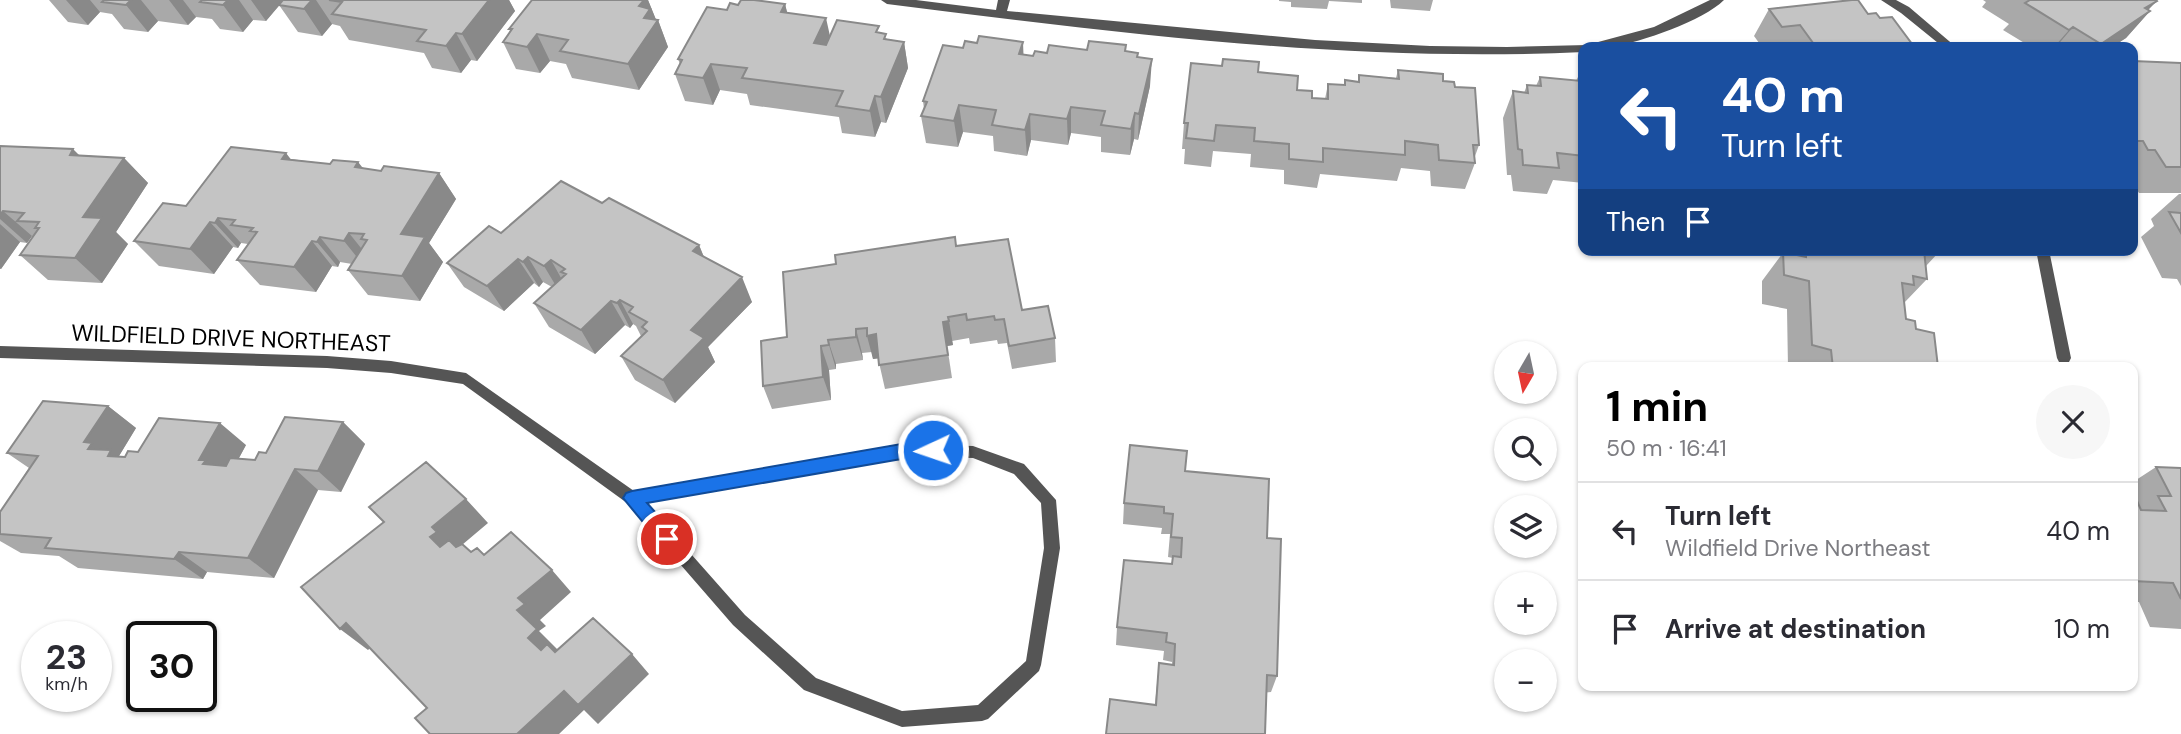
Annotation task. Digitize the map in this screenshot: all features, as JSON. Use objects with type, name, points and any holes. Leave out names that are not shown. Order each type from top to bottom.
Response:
[{"type":"street","points":[[887,0],[1159,32],[1370,48],[1527,51],[1578,48]]},
{"type":"street","points":[[1000,15],[1004,0]]},
{"type":"street","points":[[1618,42],[1638,38],[1695,15],[1718,0]]},
{"type":"street","points":[[1887,0],[1905,10],[1944,42]]},
{"type":"street","points":[[2043,256],[2064,358]]},
{"type":"street","name":"WILDFIELD DRIVE NORTHEAST","points":[[0,352],[327,362],[391,367],[466,379],[632,498],[739,620],[810,684],[902,719],[982,713],[1033,665],[1052,548],[1048,500],[1019,469],[973,452],[913,450],[632,498]]},
{"type":"building","points":[[131,0],[126,5],[102,2]]},
{"type":"building","points":[[228,0],[223,5],[200,2]]},
{"type":"building","points":[[283,0],[312,0],[304,9],[279,5]]},
{"type":"building","points":[[329,0],[489,0],[462,34],[456,33],[446,46],[417,41],[426,30],[332,14],[342,2]]},
{"type":"building","points":[[532,0],[644,0],[639,6],[650,9],[644,18],[658,20],[628,64],[560,51],[568,40],[537,34],[527,47],[503,42],[512,29],[509,29]]},
{"type":"building","points":[[741,0],[785,4],[781,12],[826,18],[814,43],[826,45],[837,20],[879,26],[876,32],[886,34],[884,39],[904,42],[881,97],[875,96],[870,111],[836,106],[843,91],[742,78],[747,68],[711,64],[703,78],[675,74],[682,60],[678,59],[707,7],[727,10],[730,3],[738,5]]},
{"type":"building","points":[[1858,0],[1868,14],[1876,13],[1880,18],[1892,17],[1911,42],[1812,42],[1800,25],[1782,27],[1769,9]]},
{"type":"building","points":[[2030,0],[2157,1],[2145,8],[2150,11],[2104,42],[2098,42],[2073,27],[2069,30],[2025,3]]},
{"type":"building","points":[[979,36],[1023,42],[1019,54],[1033,56],[1035,51],[1047,53],[1049,45],[1087,50],[1089,41],[1126,45],[1125,51],[1138,53],[1137,57],[1152,59],[1139,114],[1135,113],[1131,129],[1101,125],[1105,111],[1071,107],[1067,119],[1030,114],[1025,130],[992,125],[996,110],[959,105],[954,121],[921,116],[927,102],[923,101],[943,45],[963,48],[965,41],[977,43]]},
{"type":"building","points":[[1223,59],[1259,62],[1258,72],[1298,76],[1297,90],[1312,91],[1312,98],[1328,99],[1328,84],[1345,85],[1345,80],[1359,82],[1359,75],[1399,79],[1398,70],[1443,74],[1443,81],[1454,82],[1455,87],[1475,88],[1479,145],[1473,145],[1475,163],[1439,160],[1438,145],[1405,141],[1405,155],[1323,148],[1323,162],[1289,159],[1289,144],[1254,141],[1255,128],[1216,125],[1214,141],[1186,138],[1188,123],[1184,123],[1191,63],[1222,66]]},
{"type":"building","points":[[2138,61],[2181,63],[2181,167],[2166,167],[2155,150],[2148,150],[2143,141],[2138,141]]},
{"type":"building","points":[[1540,77],[1578,81],[1578,155],[1557,153],[1559,168],[1523,165],[1522,150],[1518,149],[1513,91],[1528,93],[1527,85],[1541,86]]},
{"type":"building","points":[[0,146],[73,149],[70,155],[124,158],[83,217],[102,218],[75,258],[20,255],[39,228],[35,228],[39,222],[17,221],[24,213],[3,211],[0,215]]},
{"type":"building","points":[[231,147],[286,153],[282,159],[330,164],[333,160],[358,162],[355,167],[381,171],[384,166],[439,173],[401,234],[425,237],[402,276],[348,270],[367,240],[361,239],[364,234],[349,233],[344,241],[320,237],[317,242],[312,241],[294,267],[237,260],[257,232],[250,231],[253,228],[231,225],[235,220],[218,218],[215,223],[210,222],[190,249],[134,241],[163,203],[186,206]]},
{"type":"building","points":[[561,181],[602,203],[609,198],[699,245],[693,251],[742,277],[691,330],[704,338],[663,380],[621,356],[647,331],[642,327],[647,322],[629,312],[633,307],[620,300],[617,303],[611,301],[581,330],[534,303],[566,274],[561,272],[565,269],[551,260],[544,266],[528,257],[523,262],[518,259],[487,286],[447,263],[489,226],[501,233]]},
{"type":"building","points":[[2169,212],[2181,213],[2181,233]]},
{"type":"building","points":[[955,237],[956,246],[1008,239],[1022,310],[1048,306],[1055,338],[1009,346],[1004,319],[995,320],[994,316],[967,320],[966,314],[948,317],[949,321],[943,322],[948,355],[879,365],[876,334],[867,336],[867,328],[856,329],[856,337],[828,340],[829,345],[821,346],[823,377],[763,386],[761,341],[787,337],[783,272],[836,264],[835,255]]},
{"type":"building","points":[[1783,256],[1925,256],[1927,279],[1913,276],[1914,285],[1902,283],[1906,319],[1915,321],[1916,329],[1934,333],[1937,362],[1832,362],[1831,350],[1812,345],[1809,281],[1784,275]]},
{"type":"building","points":[[43,401],[108,406],[84,442],[92,443],[88,449],[111,450],[108,456],[125,457],[128,451],[138,452],[159,418],[220,423],[199,460],[206,460],[203,464],[226,466],[230,458],[255,460],[259,452],[266,453],[285,417],[343,422],[318,471],[295,469],[248,558],[179,552],[174,559],[45,548],[51,538],[0,534],[0,512],[38,456],[7,453]]},
{"type":"building","points":[[1130,445],[1187,451],[1185,471],[1269,479],[1267,538],[1281,539],[1277,676],[1267,675],[1265,734],[1106,734],[1110,699],[1156,705],[1159,663],[1174,665],[1175,644],[1166,642],[1167,633],[1117,627],[1124,560],[1172,564],[1173,556],[1181,557],[1182,538],[1171,537],[1173,514],[1164,513],[1164,507],[1124,503]]},
{"type":"building","points":[[426,462],[466,499],[432,527],[437,532],[430,537],[440,547],[449,540],[456,547],[462,544],[471,552],[477,548],[484,555],[511,532],[552,570],[518,598],[525,604],[517,610],[537,629],[528,638],[541,650],[547,644],[555,652],[593,618],[632,654],[578,705],[564,691],[517,734],[430,734],[415,718],[427,708],[346,623],[340,629],[301,587],[384,522],[369,507]]},
{"type":"building","points":[[2156,467],[2181,468],[2181,599],[2173,583],[2138,581],[2138,503],[2141,510],[2166,511],[2158,496],[2171,496]]},
{"type":"route","points":[[667,539],[632,498],[913,450],[933,450]]}]
